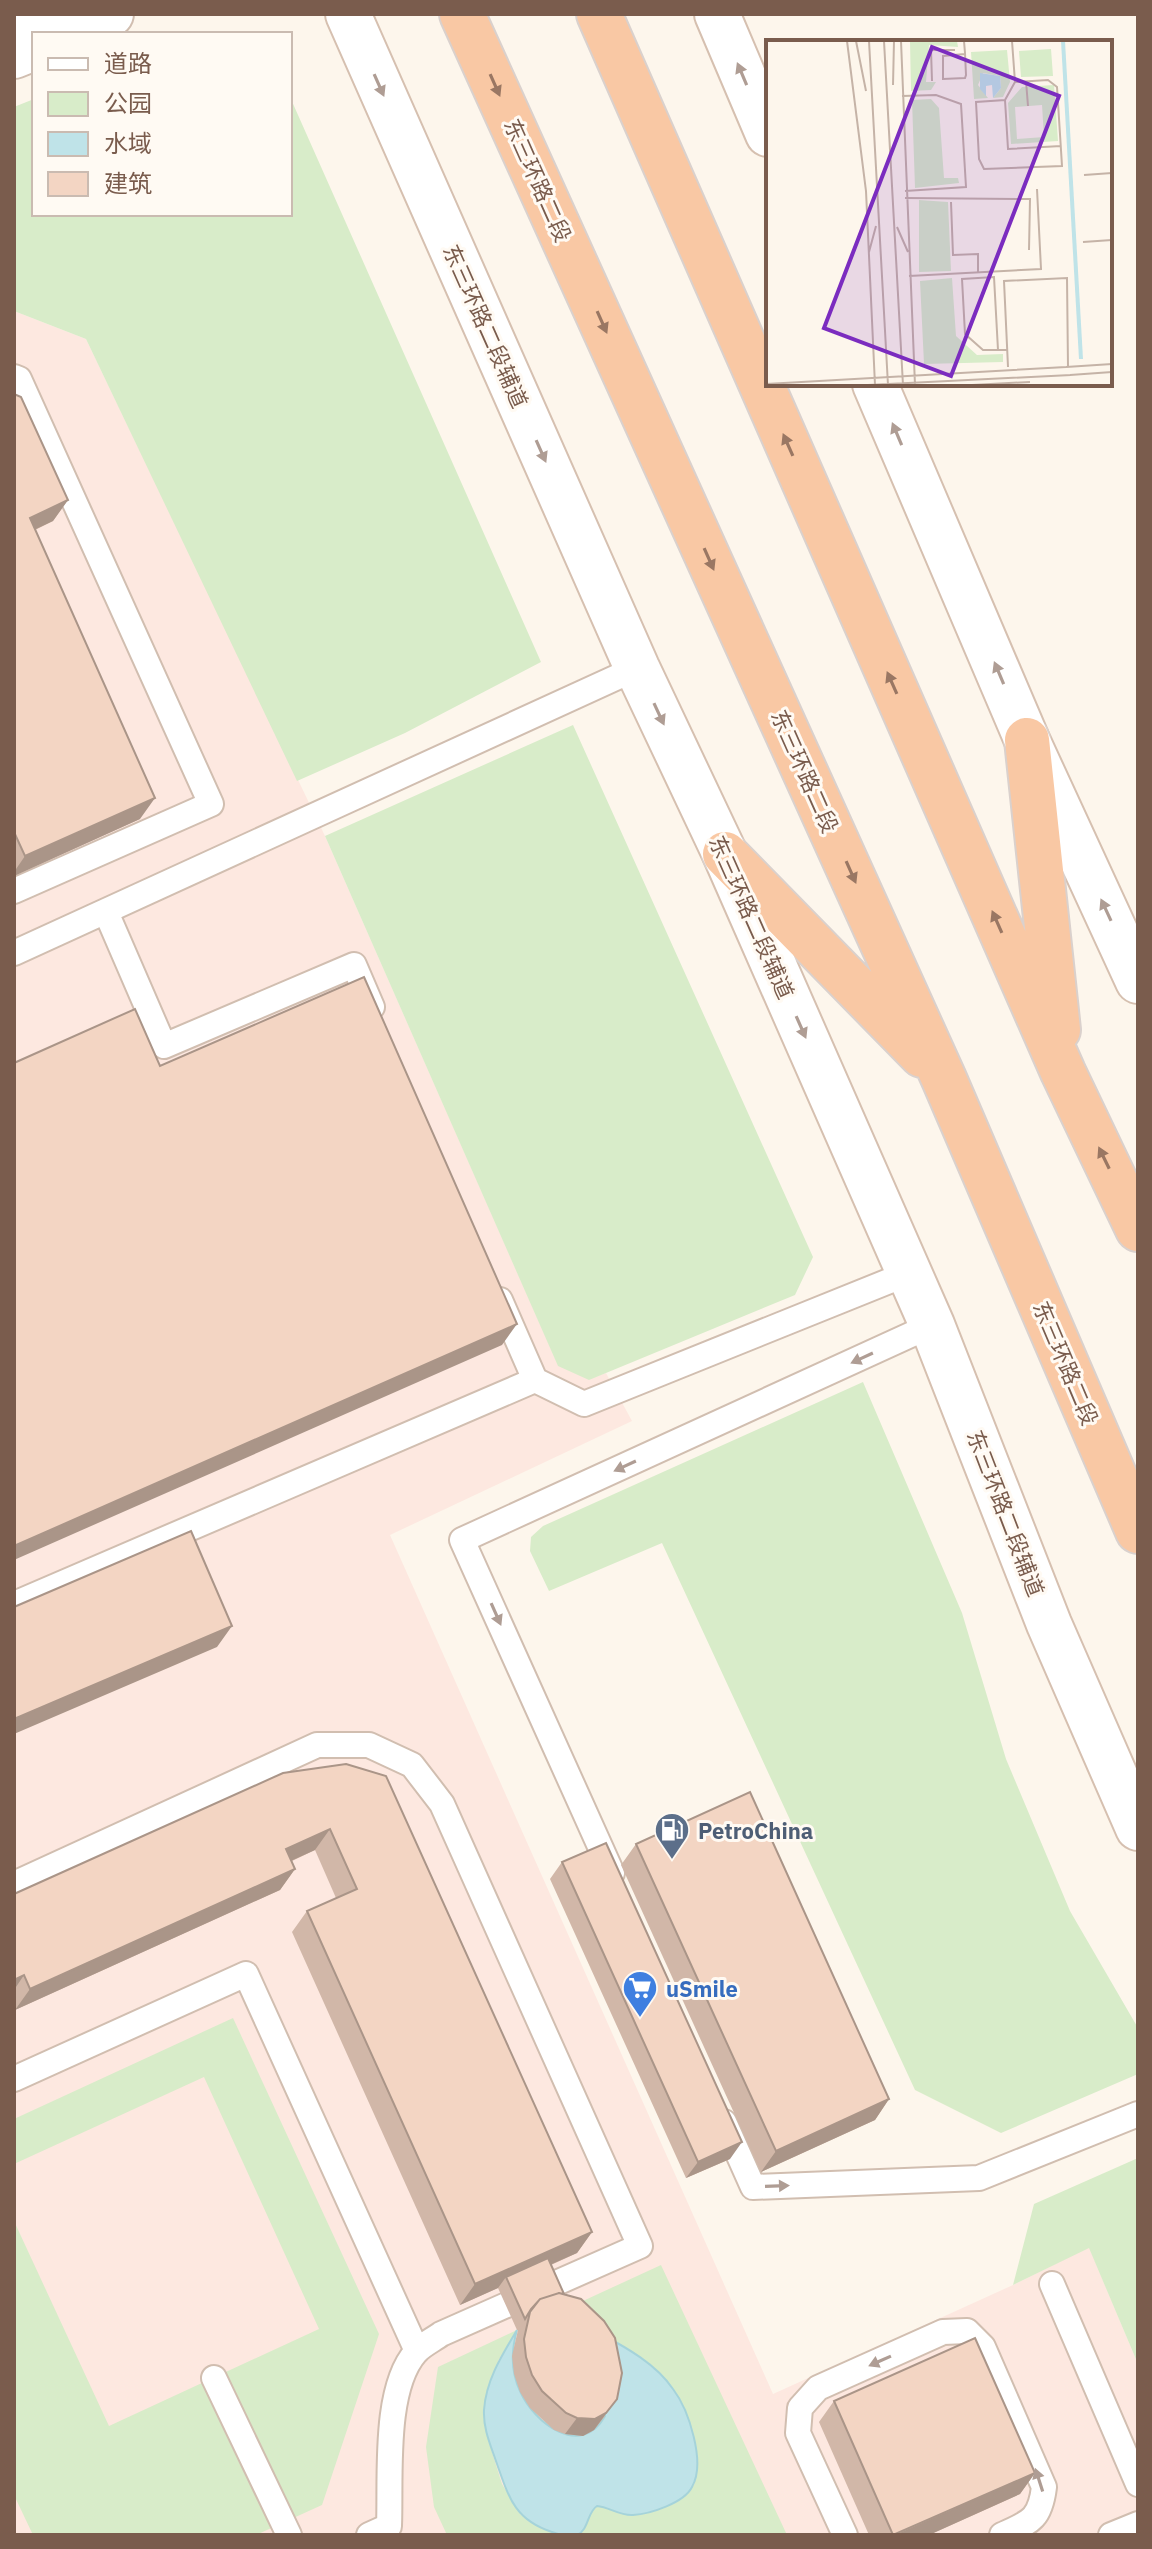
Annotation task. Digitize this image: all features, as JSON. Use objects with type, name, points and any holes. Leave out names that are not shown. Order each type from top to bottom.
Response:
[{"type":"highway","name":"东三环路二段","points":[[462,14],[944,1079],[1138,1531]]},
{"type":"highway","points":[[599,14],[1063,1072],[1138,1229]]},
{"type":"highway","points":[[1027,740],[1063,1072]]},
{"type":"highway","points":[[725,854],[944,1079]]},
{"type":"main road","points":[[14,23],[33,14]]},
{"type":"main road","points":[[70,32],[111,14]]},
{"type":"main road","name":"东三环路二段辅道","points":[[348,14],[637,668],[725,854],[932,1325],[1049,1624],[1138,1828]]},
{"type":"main road","points":[[717,14],[766,129]]},
{"type":"main road","points":[[876,386],[1027,740],[1138,981]]},
{"type":"lane","points":[[14,377],[19,379],[211,804],[14,891]]},
{"type":"lane","points":[[14,953],[637,668]]},
{"type":"lane","points":[[106,912],[164,1046],[354,965],[379,1022]]},
{"type":"lane","points":[[491,1280],[535,1380],[584,1404],[909,1273]]},
{"type":"lane","points":[[624,1900],[462,1540],[932,1325]]},
{"type":"lane","points":[[14,1604],[535,1380]]},
{"type":"lane","points":[[14,1884],[317,1745],[369,1745],[412,1765],[442,1804],[640,2246],[441,2334],[417,2351],[401,2375],[393,2401],[384,2532]]},
{"type":"lane","points":[[14,2079],[246,1974],[417,2351]]},
{"type":"lane","points":[[714,2101],[753,2187],[979,2178],[1138,2114]]},
{"type":"lane","points":[[1052,2284],[1138,2484]]},
{"type":"lane","points":[[845,2535],[798,2433],[800,2408],[818,2388],[943,2332],[967,2331],[983,2347],[1044,2487],[1042,2508],[1026,2524],[1002,2535]]},
{"type":"lane","points":[[214,2378],[289,2535]]},
{"type":"lane","points":[[1111,2535],[1138,2524]]},
{"type":"shaded area","points":[[14,311],[86,339],[325,836],[558,1365],[589,1379],[606,1373],[632,1421],[390,1535],[773,2394],[1089,2247],[1138,2364],[1138,2535],[14,2535]]},
{"type":"green space","points":[[32,100],[32,216],[292,216],[292,102],[541,662],[405,733],[297,781],[86,339],[14,311],[14,107]]},
{"type":"green space","points":[[573,725],[813,1257],[795,1295],[589,1380],[558,1366],[325,836]]},
{"type":"green space","points":[[863,1382],[962,1613],[1006,1759],[1070,1911],[1138,2028],[1138,2074],[1001,2133],[915,2090],[662,1543],[549,1591],[530,1551],[531,1537],[543,1526]]},
{"type":"green space","points":[[233,2018],[379,2334],[322,2505],[256,2535],[33,2535],[14,2495],[14,2221],[109,2426],[319,2329],[204,2077],[14,2164],[14,2119]]},
{"type":"green space","points":[[1138,2158],[1138,2364],[1089,2248],[1013,2285],[1034,2204]]},
{"type":"green space","points":[[661,2265],[787,2535],[576,2535],[584,2529],[593,2508],[598,2506],[633,2515],[666,2505],[687,2494],[694,2485],[697,2474],[689,2419],[559,2312]]},
{"type":"green space","points":[[517,2330],[498,2361],[491,2449],[502,2484],[521,2515],[561,2535],[447,2535],[434,2507],[426,2447],[438,2367]]},
{"type":"water","points":[[517,2330],[513,2361],[520,2391],[536,2414],[559,2432],[584,2435],[595,2429],[605,2416],[601,2334],[650,2364],[679,2398],[690,2423],[697,2465],[696,2477],[688,2493],[666,2507],[633,2515],[597,2506],[581,2533],[574,2536],[558,2534],[529,2521],[515,2506],[505,2487],[484,2417],[491,2378]]},
{"type":"building","points":[[14,394],[21,397],[68,500],[30,518],[155,798],[25,856],[14,832]]},
{"type":"building","points":[[364,977],[517,1324],[14,1546],[14,1063],[135,1009],[160,1066]]},
{"type":"building","points":[[191,1531],[232,1626],[14,1719],[14,1607]]},
{"type":"building","points":[[346,1764],[386,1776],[592,2232],[475,2284],[307,1911],[357,1889],[330,1829],[286,1849],[295,1869],[30,1989],[24,1975],[14,1980],[14,1894],[283,1773]]},
{"type":"building","points":[[750,1792],[889,2099],[776,2151],[636,1844]]},
{"type":"building","name":"uSmile","points":[[606,1843],[742,2142],[698,2162],[562,1862]]},
{"type":"building","points":[[548,2258],[564,2294],[540,2299],[525,2319],[506,2277]]},
{"type":"building","points":[[559,2293],[581,2299],[604,2321],[615,2338],[622,2373],[617,2399],[606,2413],[595,2419],[577,2418],[566,2413],[542,2391],[526,2357],[524,2339],[530,2312],[540,2299]]},
{"type":"building","points":[[975,2338],[1035,2473],[893,2535],[834,2401]]},
{"type":"place","name":"PetroChina","points":[[672,1861]]},
{"type":"place","name":"uSmile","points":[[640,2019]]}]
